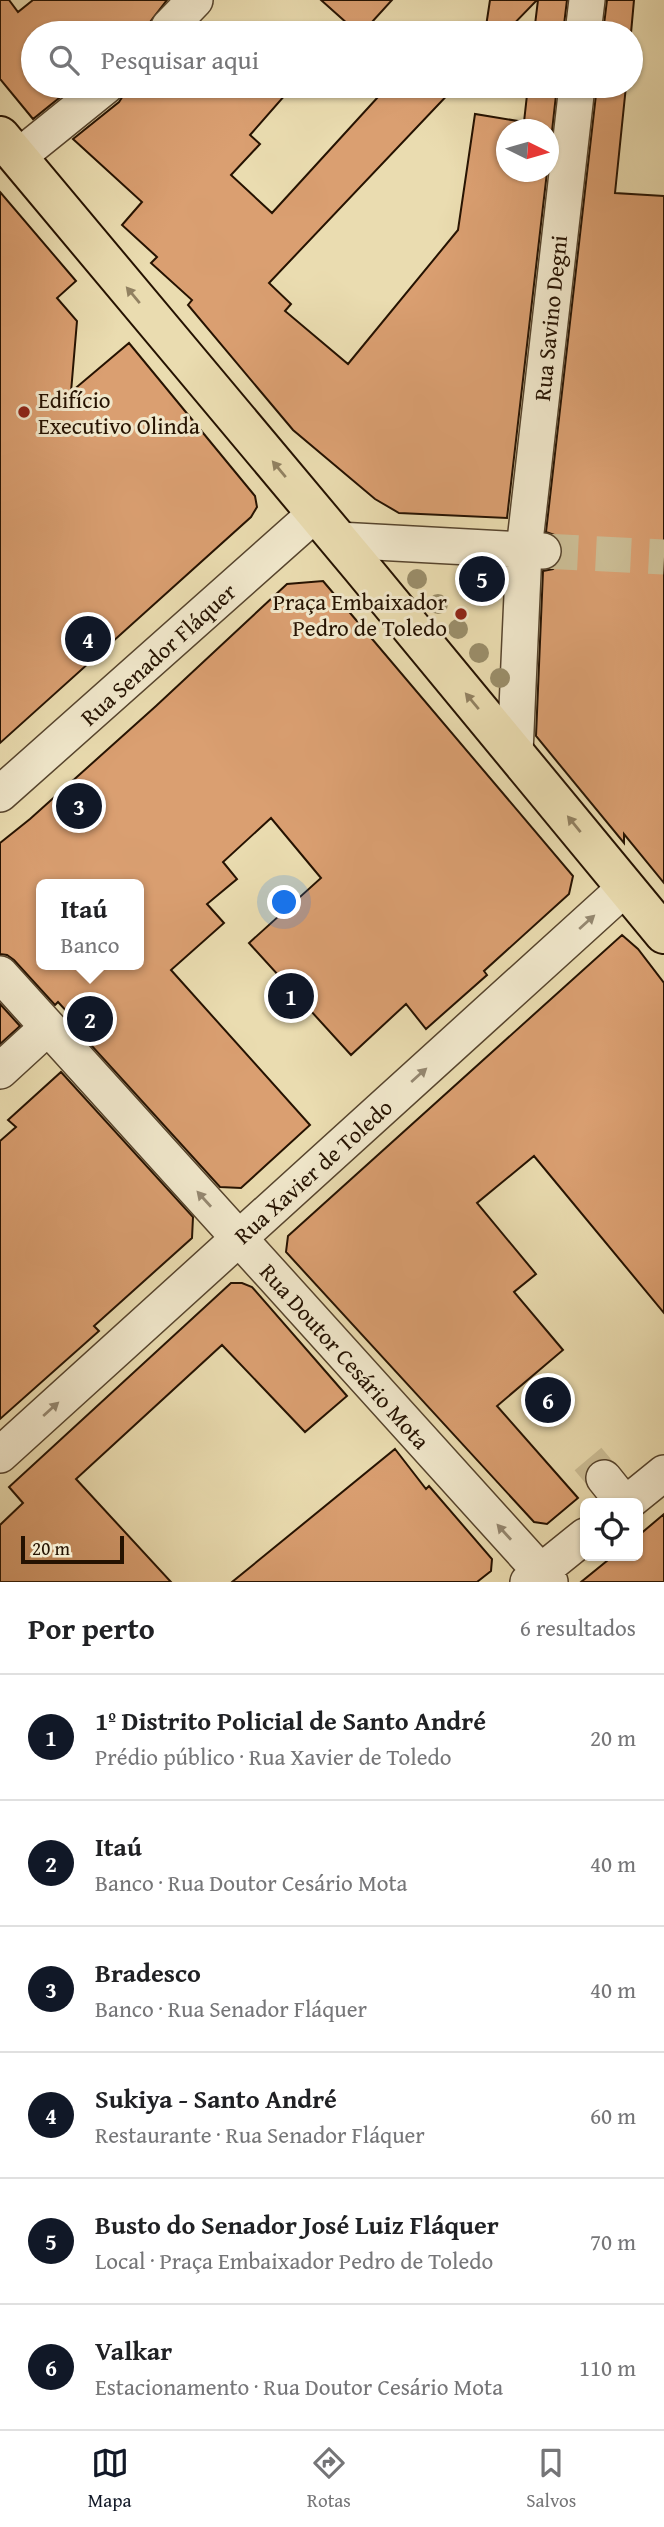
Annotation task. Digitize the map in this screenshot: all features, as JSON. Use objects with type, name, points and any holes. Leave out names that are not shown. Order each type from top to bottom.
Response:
[{"type":"main road","points":[[9,147],[664,934]]},
{"type":"street","points":[[175,21],[195,0]]},
{"type":"street","points":[[584,21],[587,0]]},
{"type":"street","points":[[9,147],[87,98]]},
{"type":"street","name":"Rua Savino Degni","points":[[534,551],[576,98]]},
{"type":"street","points":[[327,527],[534,551],[515,753]]},
{"type":"street","name":"Rua Senador Fláquer","points":[[0,794],[327,527]]},
{"type":"street","name":"Rua Xavier de Toledo","points":[[0,1455],[626,887]]},
{"type":"street","name":"Rua Doutor Cesário Mota","points":[[0,974],[239,1238],[540,1579]]},
{"type":"street","points":[[0,1071],[48,1027]]},
{"type":"street","points":[[618,1495],[664,1473]]},
{"type":"street","points":[[540,1579],[580,1541]]},
{"type":"building","points":[[0,0],[9,0],[18,12],[33,0],[167,0],[151,21],[21,21],[21,98],[59,98],[33,119],[0,79]]},
{"type":"building","points":[[321,0],[392,0],[373,21],[345,21]]},
{"type":"building","points":[[490,0],[537,0],[517,21],[487,21]]},
{"type":"building","points":[[538,0],[567,0],[564,21],[535,21]]},
{"type":"building","points":[[607,0],[634,0],[632,21],[604,21]]},
{"type":"building","points":[[122,98],[282,98],[250,135],[260,144],[231,175],[272,213],[377,98],[445,98],[269,283],[291,304],[285,311],[348,364],[458,230],[475,114],[506,119],[496,119],[496,182],[546,182],[507,518],[399,513],[375,499],[293,430],[188,305],[192,300],[151,263],[157,257],[122,225],[142,202],[73,139]]},
{"type":"building","points":[[527,98],[556,98],[553,119],[524,119]]},
{"type":"building","points":[[596,98],[625,98],[615,193],[664,196],[664,883],[624,834],[624,843],[536,736],[543,571],[553,569],[563,553],[561,541],[546,532]]},
{"type":"building","points":[[0,192],[76,281],[57,298],[77,321],[71,392],[129,343],[255,496],[257,507],[251,517],[0,743]]},
{"type":"building","points":[[323,581],[573,876],[569,894],[484,971],[487,975],[426,1029],[406,1004],[351,1055],[249,943],[321,878],[271,818],[223,862],[237,879],[207,904],[224,923],[171,970],[310,1125],[241,1188],[220,1187],[91,1045],[95,1042],[58,1002],[55,1005],[14,960],[0,954],[0,843],[156,706],[287,584]]},
{"type":"building","points":[[622,935],[638,949],[664,983],[664,1313],[534,1156],[477,1203],[536,1274],[514,1292],[563,1350],[497,1406],[578,1498],[547,1524],[534,1522],[286,1252],[288,1236]]},
{"type":"building","points":[[0,1004],[20,1026],[0,1044]]},
{"type":"building","points":[[61,1072],[193,1217],[192,1238],[94,1326],[99,1331],[0,1419],[0,1141],[16,1127],[8,1120]]},
{"type":"building","points":[[231,1283],[252,1287],[347,1396],[305,1432],[222,1345],[76,1479],[171,1582],[0,1582],[0,1525],[23,1503],[9,1487]]},
{"type":"building","points":[[395,1449],[426,1489],[429,1486],[492,1559],[491,1571],[477,1582],[232,1582]]},
{"type":"building","points":[[664,1514],[664,1582],[581,1582],[607,1561],[643,1561],[643,1532]]},
{"type":"tunnel","points":[[543,551],[664,557]]},
{"type":"tunnel","points":[[588,1459],[604,1478]]},
{"type":"place","name":"Edifício Executivo Olinda","points":[[24,412]]},
{"type":"place","name":"Busto do Senador José Luiz Fláquer","points":[[482,579]]},
{"type":"place","name":"Praça Embaixador Pedro de Toledo","points":[[461,614]]},
{"type":"place","name":"Sukiya - Santo André","points":[[88,639]]},
{"type":"place","name":"Bradesco","points":[[79,806]]},
{"type":"place","name":"1º Distrito Policial de Santo André","points":[[291,996]]},
{"type":"place","name":"Itaú","points":[[90,1019]]},
{"type":"place","name":"Valkar","points":[[548,1400]]}]
